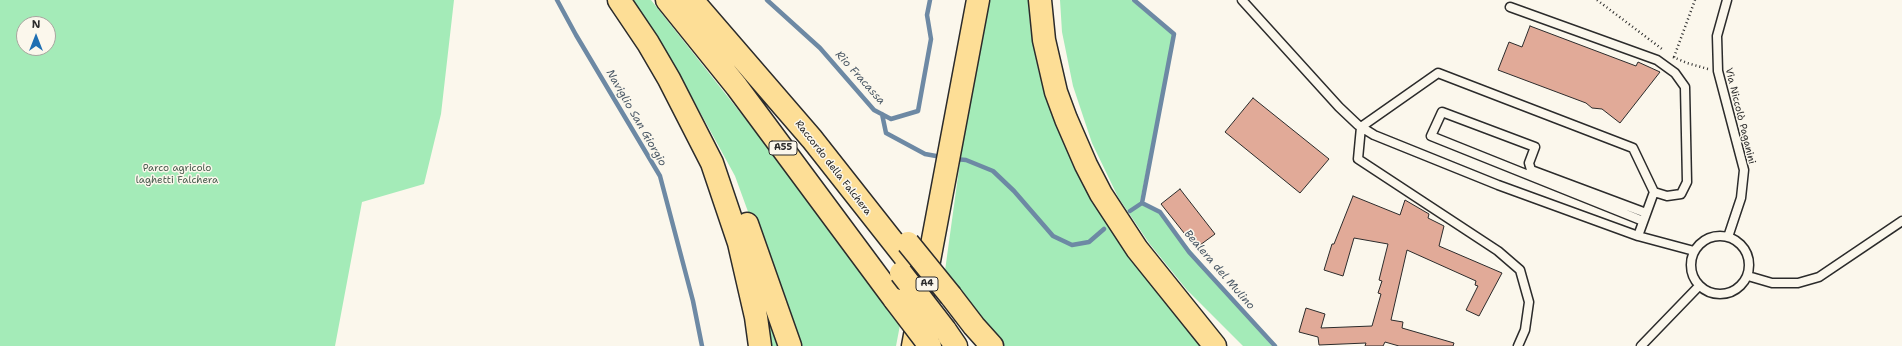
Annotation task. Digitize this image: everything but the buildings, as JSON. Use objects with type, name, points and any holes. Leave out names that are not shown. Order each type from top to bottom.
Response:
[{"type":"highway","points":[[619,0],[648,44],[742,210],[790,346]]},
{"type":"highway","name":"A55","points":[[667,0],[737,87],[930,346]]},
{"type":"highway","name":"Raccordo della Falchera","points":[[692,0],[812,139],[875,221]]},
{"type":"highway","points":[[913,346],[978,0]]},
{"type":"highway","points":[[1042,6],[1047,61],[1068,126],[1086,165],[1101,194],[1137,249],[1215,346]]},
{"type":"highway","points":[[688,114],[712,163],[739,243],[756,317],[760,346]]},
{"type":"highway","points":[[922,346],[940,203]]},
{"type":"highway","name":"A4","points":[[875,221],[905,258],[950,321],[977,346]]},
{"type":"highway","points":[[1190,316],[1225,346]]},
{"type":"highway","points":[[950,321],[974,326],[992,346]]},
{"type":"lane","points":[[1242,0],[1339,107],[1361,127],[1374,135],[1498,185],[1638,236],[1694,251]]},
{"type":"lane","name":"Via Niccolò Paganini","points":[[1727,0],[1717,36],[1718,72],[1744,170],[1741,198],[1728,237]]},
{"type":"lane","points":[[1510,7],[1657,60],[1675,73],[1685,88],[1687,182],[1680,194],[1668,196],[1654,192]]},
{"type":"lane","points":[[1518,346],[1525,330],[1529,302],[1520,270],[1498,251],[1358,159],[1361,127],[1438,73],[1633,148],[1654,192],[1638,236]]},
{"type":"lane","points":[[1643,221],[1431,136],[1442,112],[1535,147],[1529,163],[1531,170],[1646,213]]},
{"type":"lane","points":[[1748,276],[1772,283],[1798,283],[1819,277],[1902,221]]},
{"type":"lane","points":[[1718,236],[1728,237],[1737,241],[1744,248],[1748,257],[1748,276],[1735,290],[1726,294],[1707,292],[1694,279],[1691,270],[1691,260],[1694,251],[1700,243],[1709,238],[1718,236]]},
{"type":"lane","points":[[1641,346],[1700,286]]},
{"type":"path","points":[[1598,0],[1664,51]]},
{"type":"path","points":[[1674,57],[1694,0]]},
{"type":"path","points":[[1669,54],[1687,63],[1718,72]]},
{"type":"green space","name":"Parco agricolo laghetti Falchera","points":[[0,0],[454,0],[441,114],[424,184],[362,202],[335,346],[0,346]]},
{"type":"green space","points":[[632,0],[651,0],[766,145],[900,325],[896,346],[797,346],[735,176],[677,70]]},
{"type":"green space","points":[[986,0],[1028,0],[1031,34],[1039,73],[1052,115],[1072,161],[1121,244],[1160,297],[1201,346],[999,346],[944,278],[963,140]]},
{"type":"green space","points":[[1060,0],[1131,0],[1173,35],[1140,202],[1142,205],[1159,213],[1272,346],[1243,346],[1187,290],[1149,243],[1118,197],[1092,143],[1073,86],[1062,32]]},
{"type":"green space","points":[[765,314],[769,314],[781,346],[768,346]]},
{"type":"waterway","name":"Naviglio San Giorgio","points":[[557,0],[576,35],[660,176],[693,301],[702,346]]},
{"type":"waterway","name":"Rio Fracassa","points":[[767,0],[820,48],[874,110],[891,119],[918,111],[931,39],[927,15],[930,0]]},
{"type":"waterway","name":"Rio Fracassa","points":[[1134,0],[1174,34],[1142,203]]},
{"type":"waterway","name":"Bealera del Mulino","points":[[882,114],[886,133],[925,154],[936,156]]},
{"type":"waterway","name":"Bealera del Mulino","points":[[955,159],[966,160],[993,171],[1014,191],[1053,236],[1072,245],[1089,242],[1104,229]]},
{"type":"waterway","name":"Bealera del Mulino","points":[[1130,211],[1142,203],[1160,212],[1189,252],[1275,346]]}]
